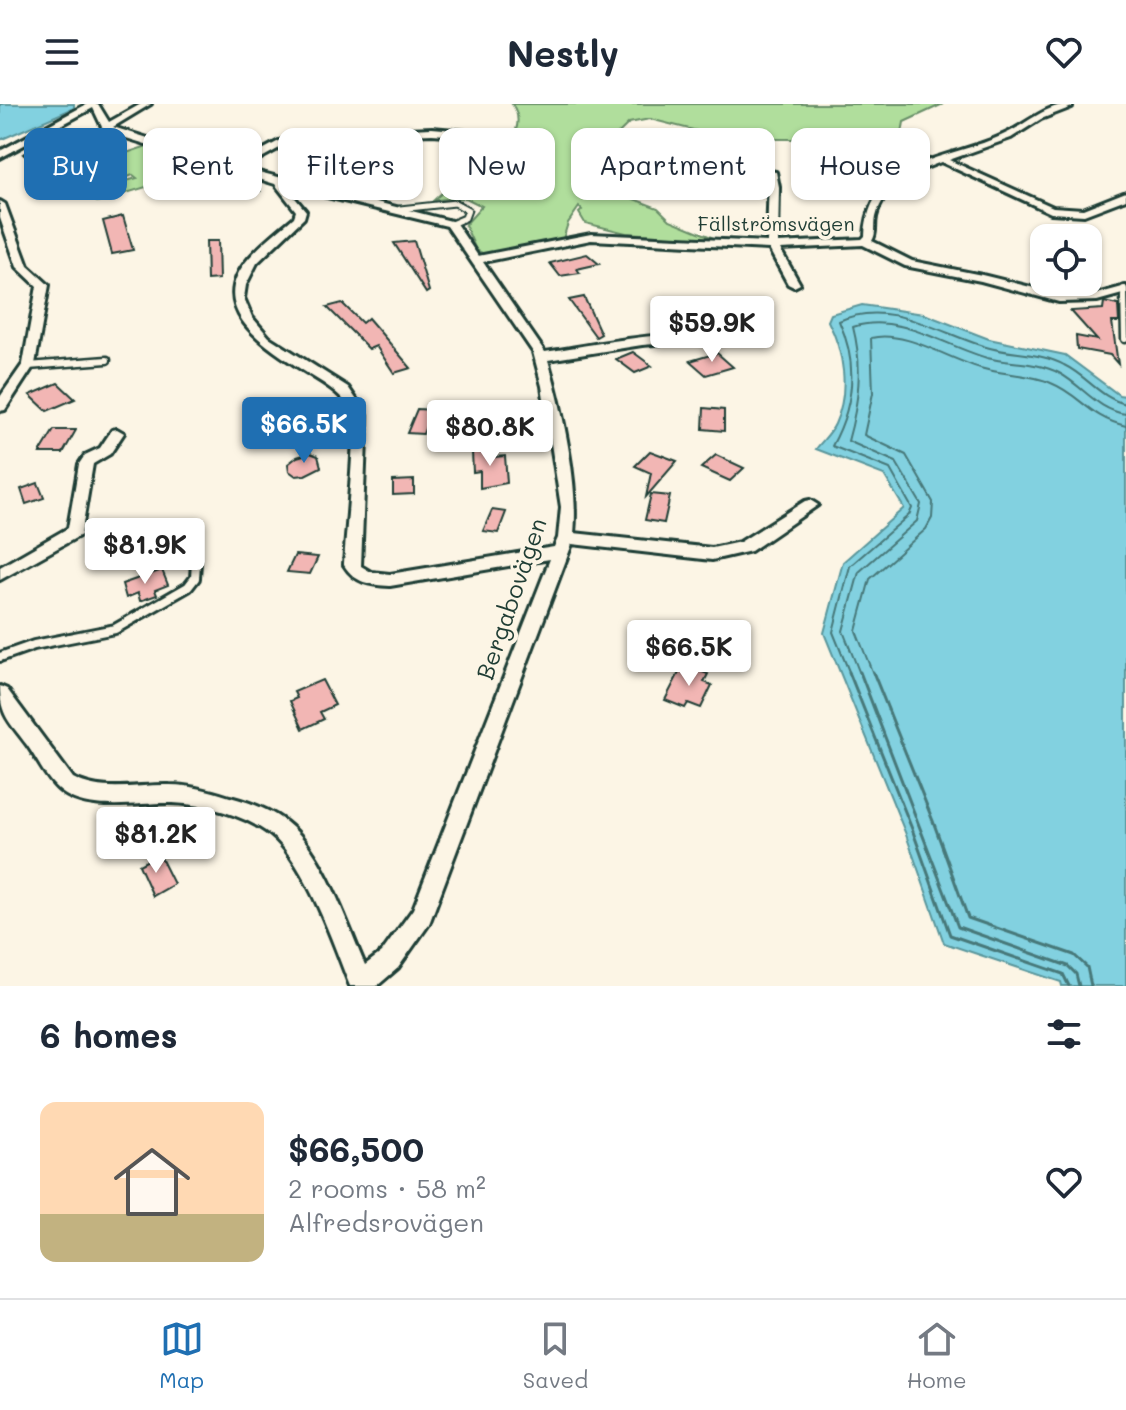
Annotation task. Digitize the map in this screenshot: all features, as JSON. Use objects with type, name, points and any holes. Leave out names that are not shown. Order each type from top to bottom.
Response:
[{"type":"street","points":[[0,155],[94,104],[102,112],[106,127],[143,140]]},
{"type":"street","points":[[106,127],[147,104]]},
{"type":"street","name":"Fällströmsvägen","points":[[475,260],[591,237],[773,246],[865,242],[870,237],[871,216],[895,180],[905,172],[945,161],[1008,136],[1038,117],[1069,105]]},
{"type":"street","points":[[262,154],[282,143],[313,136],[439,132]]},
{"type":"street","points":[[945,161],[1051,210],[1084,212],[1126,195]]},
{"type":"street","points":[[293,200],[298,205],[299,218],[252,261],[240,285],[238,298],[246,318],[265,340],[343,390],[360,415],[352,565],[357,573],[368,579],[390,580],[563,545],[712,554],[745,547],[810,505]]},
{"type":"street","points":[[360,200],[451,224]]},
{"type":"street","points":[[772,200],[773,246],[794,284]]},
{"type":"street","points":[[0,204],[23,267],[43,285],[28,366],[0,407]]},
{"type":"street","name":"Bergabovägen","points":[[361,985],[390,960],[421,916],[563,545],[569,507],[549,386],[541,357],[451,224]]},
{"type":"street","points":[[865,242],[909,264],[982,278],[1059,298],[1097,297],[1125,289]]},
{"type":"street","points":[[541,357],[680,338]]},
{"type":"street","points":[[0,574],[75,531],[86,464],[90,458],[105,451],[117,433]]},
{"type":"street","points":[[1,696],[66,784],[77,791],[110,795],[187,795],[257,814],[288,836],[306,860],[361,985]]},
{"type":"lane","points":[[400,209],[446,203],[464,205],[467,215],[451,224]]},
{"type":"lane","points":[[1125,289],[1125,339]]},
{"type":"lane","points":[[28,366],[107,360]]},
{"type":"lane","points":[[0,657],[34,645],[115,629],[188,587],[195,578],[196,562]]},
{"type":"green space","points":[[512,104],[943,104],[904,122],[903,128],[791,128],[791,139],[775,139],[775,128],[686,128],[650,119],[629,123],[624,128],[571,128],[571,200],[637,200],[658,208],[670,220],[716,239],[626,233],[585,223],[579,207],[568,223],[563,239],[484,254],[476,250],[465,225],[482,206],[470,200],[555,200],[555,128],[516,128],[517,115]]},
{"type":"green space","points":[[143,147],[143,188],[127,193],[127,181],[137,178],[133,175],[127,177],[127,153]]},
{"type":"water","points":[[0,104],[74,104],[74,108],[0,140]]},
{"type":"water","points":[[862,305],[924,314],[989,339],[1065,355],[1119,395],[1126,396],[1126,986],[1062,986],[1061,982],[944,943],[905,832],[824,633],[843,562],[904,508],[884,475],[816,449],[833,427],[840,411],[844,385],[838,346],[828,321],[831,314]]},
{"type":"building","points":[[123,216],[133,250],[112,254],[103,221]]},
{"type":"building","points":[[206,241],[218,241],[219,279],[207,280]]},
{"type":"building","points":[[414,241],[429,291],[426,293],[394,243]]},
{"type":"building","points":[[587,254],[599,264],[577,269],[580,273],[560,276],[550,263]]},
{"type":"building","points":[[584,297],[601,334],[596,337],[569,300]]},
{"type":"building","points":[[1104,302],[1118,305],[1119,322],[1112,322],[1118,364],[1110,355],[1077,349],[1076,336],[1097,340],[1071,311],[1103,309]]},
{"type":"building","points":[[342,303],[362,323],[368,318],[411,368],[394,373],[376,346],[369,349],[327,307]]},
{"type":"building","points":[[633,352],[652,366],[635,373],[616,359]]},
{"type":"building","points":[[717,353],[733,367],[706,375],[690,361]]},
{"type":"building","points":[[58,383],[75,399],[47,411],[30,395]]},
{"type":"building","points":[[704,408],[724,410],[724,431],[703,429]]},
{"type":"building","points":[[417,409],[432,410],[423,434],[407,433]]},
{"type":"building","points":[[54,430],[76,430],[63,453],[40,453]]},
{"type":"building","points":[[495,450],[495,457],[505,456],[507,483],[480,488],[480,471],[473,472],[472,452]]},
{"type":"building","points":[[650,451],[677,461],[646,497],[651,473],[635,466]]},
{"type":"building","points":[[310,453],[318,456],[321,467],[305,475],[296,476],[289,471],[288,464]]},
{"type":"building","points":[[716,455],[744,468],[730,481],[701,468]]},
{"type":"building","points":[[414,480],[414,494],[393,495],[393,481]]},
{"type":"building","points":[[38,483],[44,498],[26,504],[21,489]]},
{"type":"building","points":[[651,494],[670,496],[664,523],[645,520]]},
{"type":"building","points":[[492,510],[506,512],[498,533],[483,531]]},
{"type":"building","points":[[295,555],[318,557],[310,574],[287,572]]},
{"type":"building","points":[[162,570],[168,585],[155,590],[157,595],[140,601],[138,593],[126,598],[122,584]]},
{"type":"building","points":[[683,665],[708,674],[704,682],[712,685],[701,708],[688,703],[685,708],[665,700]]},
{"type":"building","points":[[322,680],[335,705],[320,712],[324,719],[303,729],[290,701],[297,698],[294,692]]},
{"type":"building","points":[[159,854],[174,884],[153,896],[139,865]]}]
